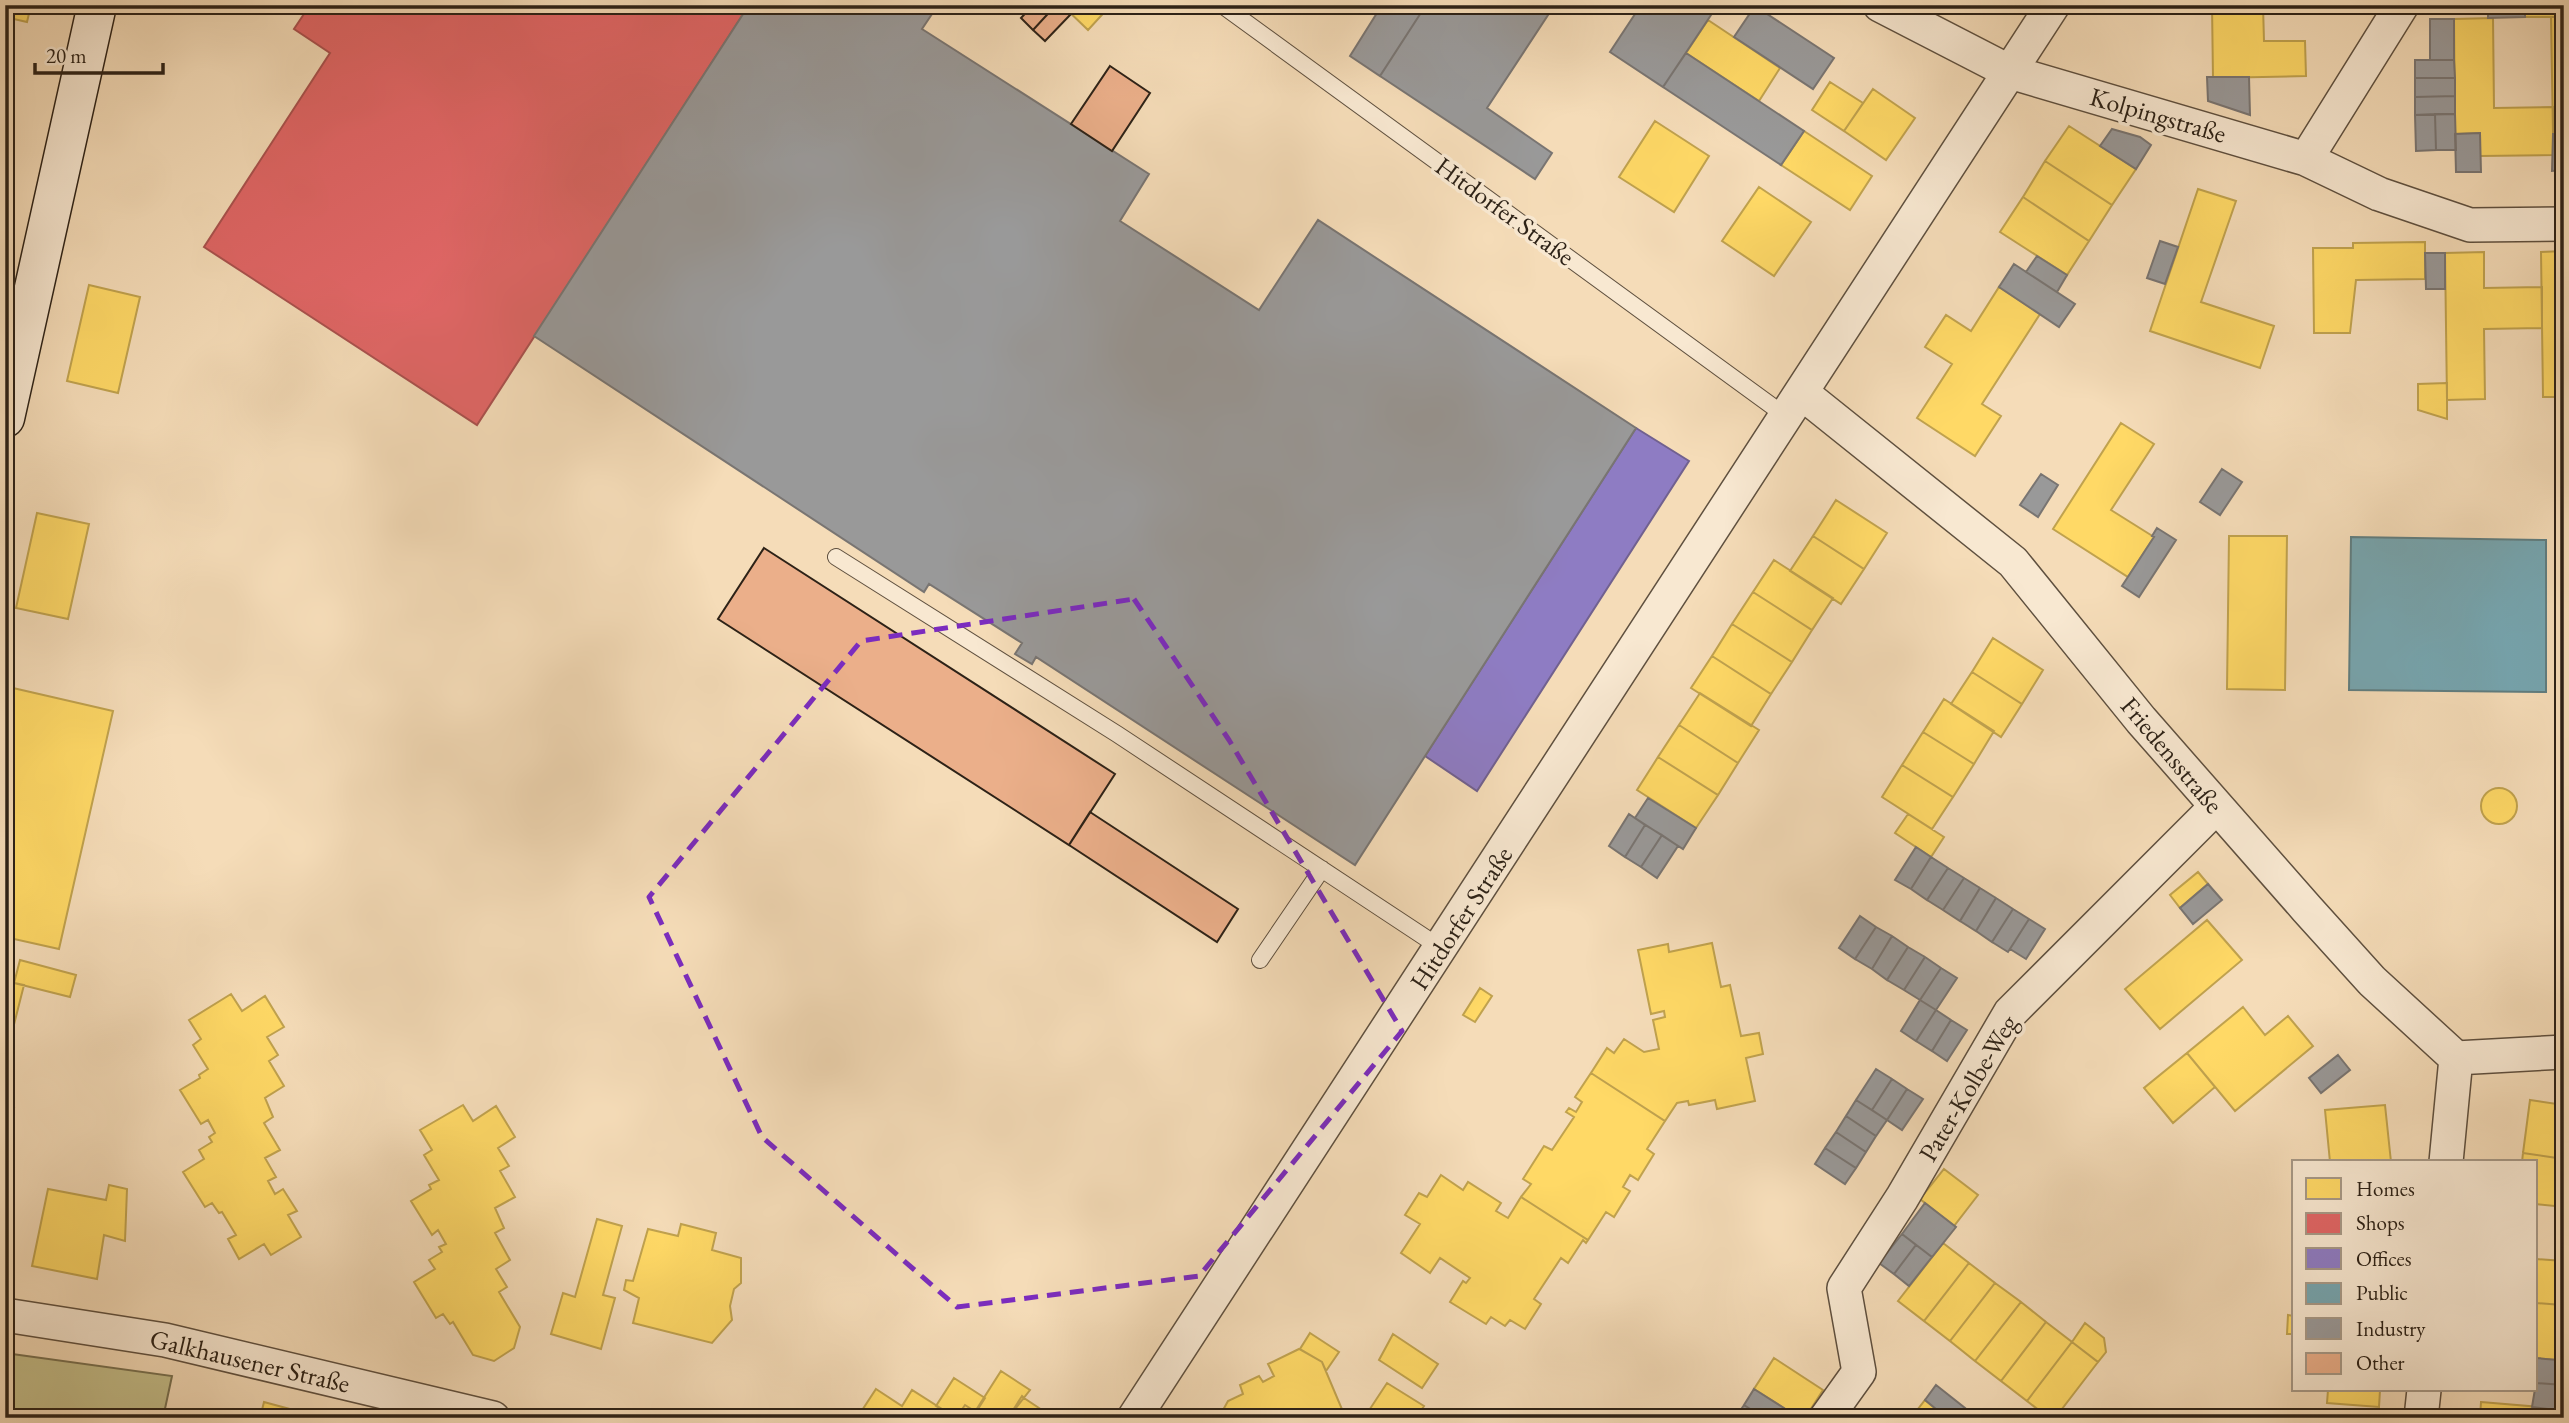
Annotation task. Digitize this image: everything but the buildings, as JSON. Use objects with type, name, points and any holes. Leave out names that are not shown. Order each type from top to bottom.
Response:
[{"type":"main road","points":[[5,418],[17,315],[97,5]]},
{"type":"street","name":"Kolpingstraße","points":[[1880,5],[2010,72],[2306,159],[2379,194],[2470,225],[2564,224]]},
{"type":"street","name":"Hitdorfer Straße","points":[[1133,1418],[2053,5]]},
{"type":"street","points":[[2306,159],[2402,5]]},
{"type":"street","name":"Friedensstraße","points":[[1794,405],[2013,562],[2216,807],[2372,981],[2456,1058]]},
{"type":"street","name":"Pater-Kolbe-Weg","points":[[1826,1418],[1859,1372],[1844,1288],[1902,1198],[2010,1013],[2216,807]]},
{"type":"street","points":[[2446,1160],[2456,1058],[2564,1052]]},
{"type":"street","name":"Galkhausener Straße","points":[[5,1315],[165,1340],[493,1418]]},
{"type":"street","points":[[2421,1418],[2424,1392]]},
{"type":"lane","name":"Hitdorfer Straße","points":[[1222,5],[1794,405]]},
{"type":"lane","points":[[836,557],[1117,734],[1441,948]]},
{"type":"lane","points":[[1260,960],[1322,869]]},
{"type":"highlighted area","points":[[1134,599],[1229,740],[1402,1031],[1199,1276],[957,1307],[762,1137],[649,897],[861,641]]},
{"type":"shaded area","points":[[5,1353],[172,1376],[163,1418],[5,1418]]}]
